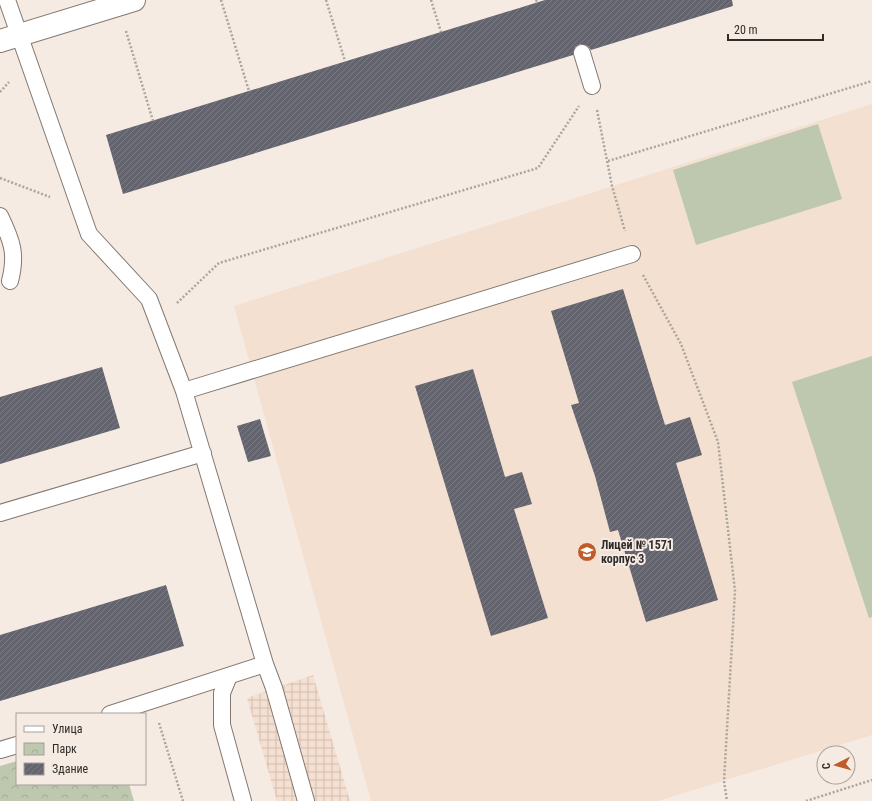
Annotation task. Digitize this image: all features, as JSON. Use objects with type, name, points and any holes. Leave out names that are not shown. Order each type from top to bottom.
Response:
[{"type":"street","points":[[9,38],[134,0]]},
{"type":"lane","points":[[7,0],[9,38],[89,234],[149,299],[158,321],[184,391],[265,664],[274,688],[306,801]]},
{"type":"lane","points":[[582,53],[592,86]]},
{"type":"lane","points":[[0,216],[10,237],[15,264],[10,281]]},
{"type":"lane","points":[[184,391],[632,254]]},
{"type":"lane","points":[[0,513],[203,453]]},
{"type":"lane","points":[[113,713],[265,664]]},
{"type":"lane","points":[[229,676],[222,693],[222,725],[243,801]]},
{"type":"lane","points":[[0,750],[16,745]]},
{"type":"path","points":[[221,0],[249,91]]},
{"type":"path","points":[[326,0],[345,61]]},
{"type":"path","points":[[431,0],[441,32]]},
{"type":"path","points":[[124,26],[154,121]]},
{"type":"path","points":[[608,161],[872,81]]},
{"type":"path","points":[[592,86],[612,186],[632,254],[681,344],[718,442],[735,591],[724,781],[727,801]]},
{"type":"path","points":[[158,321],[219,263],[538,168],[592,86]]},
{"type":"path","points":[[0,178],[80,209]]},
{"type":"path","points":[[152,700],[183,801]]},
{"type":"path","points":[[806,801],[872,780]]},
{"type":"shaded area","name":"Лицей № 1571 корпус 3","points":[[872,104],[872,735],[840,745],[816,745],[816,752],[658,801],[371,801],[234,306]]},
{"type":"shaded area","points":[[313,675],[350,801],[277,801],[247,698]]},
{"type":"green space","points":[[818,124],[842,199],[696,245],[673,170]]},
{"type":"green space","points":[[872,356],[872,617],[869,618],[792,382]]},
{"type":"green space","points":[[16,761],[16,785],[129,785],[134,801],[0,801],[0,766]]},
{"type":"building","points":[[545,0],[732,0],[733,6],[591,50],[588,46],[580,44],[575,47],[573,55],[123,194],[106,135]]},
{"type":"building","points":[[623,289],[665,425],[690,417],[702,455],[676,463],[718,600],[646,622],[618,530],[610,532],[595,476],[571,405],[579,403],[551,311]]},
{"type":"building","points":[[102,367],[120,428],[0,464],[0,397]]},
{"type":"building","points":[[473,369],[505,477],[522,472],[532,504],[514,509],[548,618],[491,636],[415,386]]},
{"type":"building","points":[[260,419],[271,456],[248,462],[237,426]]},
{"type":"building","points":[[166,585],[184,646],[0,701],[0,635]]},
{"type":"place","name":"Лицей № 1571 корпус 3","points":[[587,552]]}]
